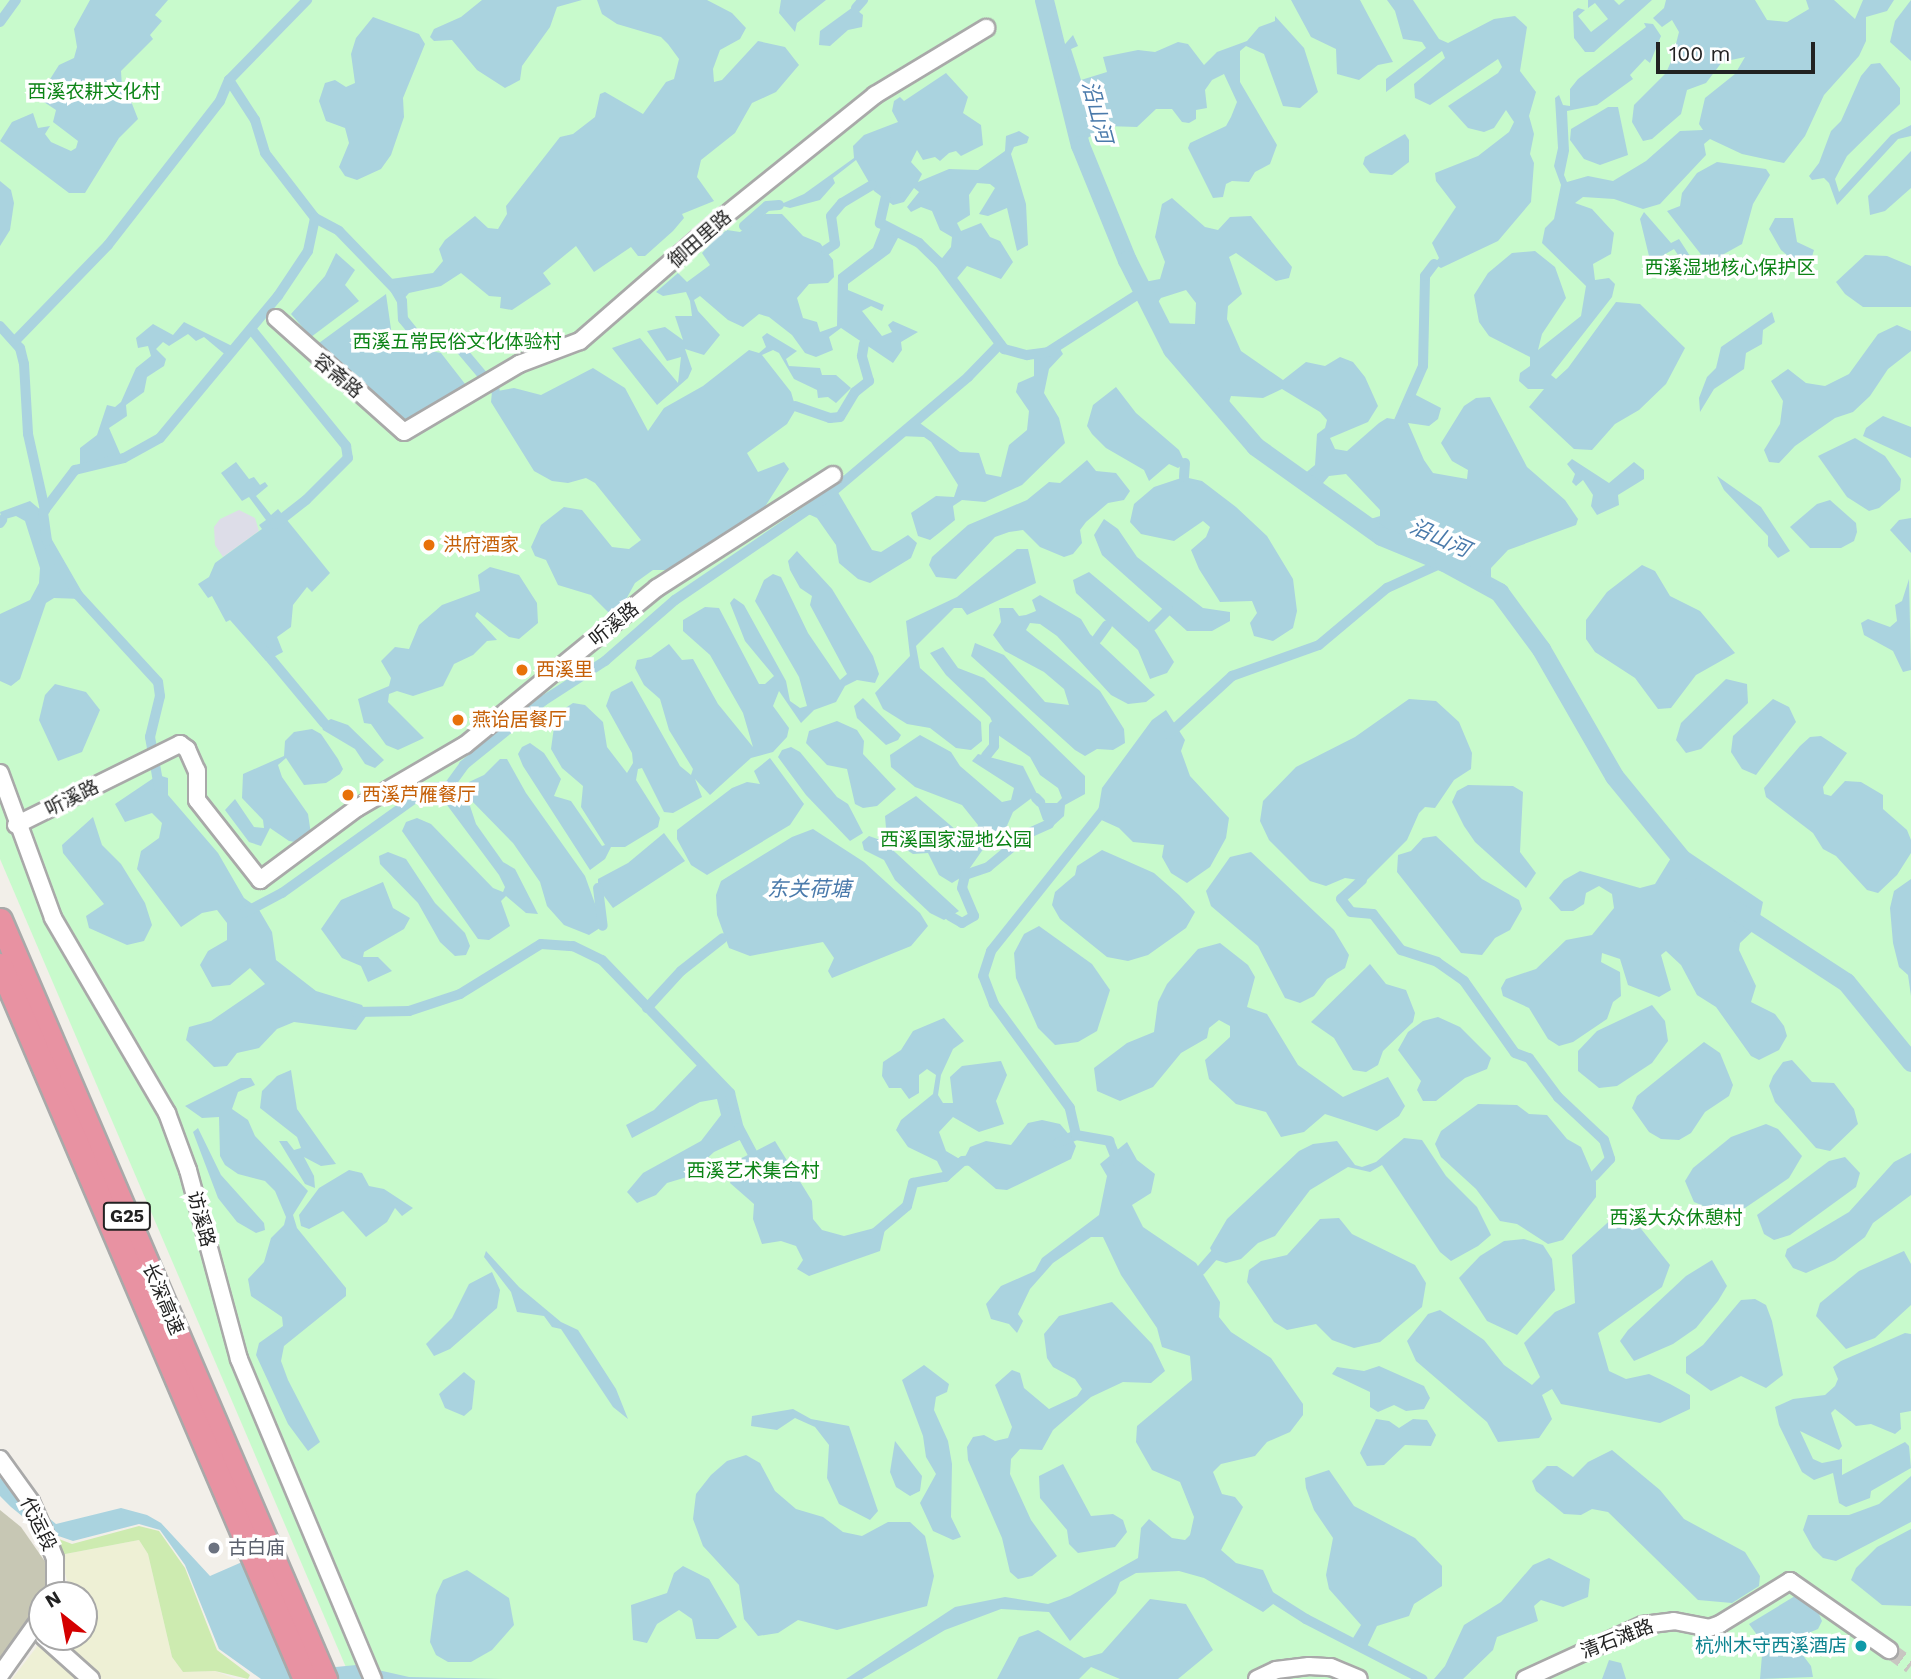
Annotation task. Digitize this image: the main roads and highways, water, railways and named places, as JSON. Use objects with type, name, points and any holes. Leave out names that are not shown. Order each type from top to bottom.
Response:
[{"type":"highway","name":"长深高速","points":[[0,920],[248,1521],[305,1679]]},
{"type":"highway","name":"长深高速","points":[[0,965],[248,1521],[325,1679]]},
{"type":"water","points":[[90,0],[168,0],[155,15],[162,21],[150,35],[153,39],[121,71],[122,87],[129,85],[134,91],[129,96],[138,119],[119,138],[85,193],[69,193],[0,141],[12,122],[33,113],[38,128],[50,126],[45,134],[51,142],[71,151],[76,148],[78,141],[53,122],[56,110],[38,98],[59,65],[74,58],[77,47],[74,29]]},
{"type":"water","points":[[482,0],[582,0],[557,7],[550,27],[522,66],[520,80],[505,88],[477,70],[452,40],[434,41],[430,37],[434,29],[461,17]]},
{"type":"water","points":[[597,0],[707,0],[732,13],[746,28],[740,39],[720,50],[713,69],[714,82],[722,80],[758,41],[785,47],[799,65],[776,92],[752,103],[735,133],[701,160],[697,177],[714,201],[682,214],[684,218],[673,231],[645,256],[638,256],[631,247],[594,272],[576,246],[543,273],[551,284],[512,310],[500,308],[501,297],[489,296],[461,273],[441,286],[409,293],[402,301],[384,280],[433,273],[443,261],[439,249],[445,240],[475,216],[488,228],[498,229],[507,214],[506,206],[560,137],[573,134],[595,117],[600,94],[605,92],[643,114],[666,82],[674,79],[679,59],[668,44],[661,37],[617,24],[602,14]]},
{"type":"water","points":[[781,0],[826,0],[797,23],[795,32],[779,13]]},
{"type":"water","points":[[1291,0],[1360,0],[1393,62],[1378,65],[1359,80],[1337,74],[1336,49],[1311,37]]},
{"type":"water","points":[[1387,0],[1413,0],[1439,39],[1448,43],[1494,19],[1515,16],[1527,27],[1520,71],[1536,92],[1529,116],[1534,134],[1530,154],[1534,163],[1531,202],[1498,241],[1441,268],[1434,264],[1439,258],[1432,243],[1456,207],[1436,181],[1435,173],[1478,156],[1509,132],[1514,122],[1506,110],[1494,128],[1484,132],[1468,128],[1448,106],[1498,73],[1502,67],[1498,59],[1430,105],[1415,98],[1414,84],[1445,58],[1442,51],[1386,92],[1386,79],[1426,48],[1422,42],[1403,39],[1395,11]]},
{"type":"water","points":[[1588,0],[1614,0],[1619,5],[1625,0],[1652,0],[1594,52],[1585,52],[1574,38],[1573,12],[1578,8],[1585,10],[1578,16],[1591,32],[1608,19],[1595,3],[1588,8]]},
{"type":"water","points":[[1666,0],[1755,0],[1767,20],[1787,22],[1809,9],[1806,0],[1834,0],[1855,19],[1863,0],[1894,0],[1887,11],[1866,17],[1866,41],[1859,56],[1824,95],[1805,136],[1784,163],[1742,154],[1710,139],[1704,144],[1706,155],[1660,204],[1643,209],[1614,199],[1583,197],[1575,203],[1592,209],[1614,233],[1611,254],[1593,264],[1595,280],[1609,278],[1615,284],[1612,297],[1551,375],[1556,379],[1568,368],[1616,302],[1640,304],[1685,348],[1666,384],[1639,410],[1615,424],[1592,450],[1574,449],[1529,407],[1544,389],[1528,389],[1519,381],[1520,373],[1530,366],[1530,357],[1489,336],[1479,322],[1474,295],[1488,273],[1512,253],[1535,251],[1555,267],[1566,298],[1542,334],[1538,350],[1581,316],[1586,286],[1542,243],[1545,228],[1554,219],[1561,185],[1554,166],[1558,148],[1555,98],[1559,95],[1563,105],[1570,106],[1570,89],[1578,79],[1646,27],[1644,23],[1653,24],[1661,36],[1650,63],[1645,59],[1630,75],[1633,79],[1597,105],[1567,111],[1569,151],[1564,175],[1567,182],[1588,176],[1613,181],[1646,161],[1680,131],[1703,130],[1699,124],[1705,98],[1735,74],[1745,57],[1722,62],[1706,83],[1687,90],[1681,114],[1652,139],[1643,141],[1632,122],[1634,105],[1666,73],[1672,59],[1679,32],[1672,20],[1662,27],[1653,18],[1664,8]]},
{"type":"water","points":[[1911,0],[1911,61],[1890,42],[1895,21]]},
{"type":"water","points":[[853,7],[863,15],[862,27],[848,30],[830,46],[819,45],[820,31]]},
{"type":"water","points":[[1275,16],[1304,48],[1318,92],[1300,108],[1283,106],[1264,54],[1246,46],[1240,51],[1240,82],[1277,145],[1270,164],[1255,172],[1249,182],[1232,181],[1226,184],[1223,197],[1213,198],[1188,148],[1190,143],[1226,126],[1231,117],[1237,102],[1224,74],[1212,80],[1205,90],[1207,108],[1196,110],[1196,119],[1189,123],[1182,122],[1172,109],[1156,109],[1137,127],[1106,126],[1080,143],[1059,51],[1073,35],[1078,46],[1071,49],[1081,80],[1107,72],[1103,57],[1138,50],[1155,52],[1178,42],[1188,44],[1204,65],[1217,52],[1247,41],[1259,27],[1275,21]]},
{"type":"water","points":[[373,17],[419,34],[425,44],[403,98],[404,117],[391,155],[381,169],[357,180],[345,176],[339,167],[349,143],[345,128],[326,121],[319,101],[325,83],[335,80],[346,87],[355,83],[351,54],[356,38]]},
{"type":"water","points":[[1880,63],[1900,88],[1900,104],[1847,156],[1835,179],[1839,192],[1891,135],[1911,125],[1911,136],[1898,139],[1837,205],[1829,183],[1824,178],[1812,180],[1809,176],[1819,163],[1831,131],[1841,121],[1861,76],[1871,64]]},
{"type":"water","points":[[946,73],[968,97],[963,113],[981,125],[983,145],[961,156],[956,151],[949,153],[940,161],[935,157],[923,160],[917,150],[911,162],[922,174],[918,182],[949,169],[978,170],[1005,151],[1006,136],[1019,131],[1029,137],[1027,143],[1014,147],[1011,154],[1026,204],[1028,245],[1017,251],[1007,208],[988,216],[979,214],[995,188],[990,184],[977,183],[969,195],[970,215],[957,223],[961,231],[981,223],[990,237],[1000,241],[1013,262],[1001,279],[967,266],[953,283],[939,262],[951,247],[952,237],[940,230],[932,211],[921,207],[911,212],[907,207],[919,192],[914,188],[904,202],[893,205],[874,191],[856,160],[833,178],[835,183],[820,200],[790,208],[779,205],[804,194],[854,158],[853,146],[864,135],[898,122],[892,111],[894,101],[900,97],[904,101]]},
{"type":"water","points":[[1608,107],[1618,107],[1628,155],[1600,165],[1584,159],[1570,140],[1571,129]]},
{"type":"water","points":[[1405,134],[1409,140],[1409,162],[1392,175],[1370,173],[1363,164],[1365,157]]},
{"type":"water","points":[[1911,151],[1911,188],[1885,211],[1870,215],[1868,196]]},
{"type":"water","points":[[1717,162],[1766,169],[1770,175],[1753,204],[1742,244],[1715,259],[1703,257],[1667,211],[1680,206],[1682,193],[1697,173]]},
{"type":"water","points":[[0,181],[11,190],[14,203],[10,230],[0,246]]},
{"type":"water","points":[[1172,198],[1205,227],[1218,230],[1230,217],[1251,216],[1292,267],[1289,278],[1276,281],[1236,253],[1229,257],[1242,294],[1228,306],[1227,319],[1241,351],[1283,380],[1306,362],[1325,366],[1340,357],[1353,362],[1365,377],[1378,406],[1368,422],[1330,438],[1335,449],[1347,451],[1387,418],[1399,420],[1414,394],[1441,408],[1438,419],[1429,426],[1408,423],[1424,460],[1433,473],[1467,479],[1468,470],[1452,461],[1441,443],[1464,406],[1476,398],[1490,397],[1527,467],[1565,500],[1578,519],[1576,525],[1508,550],[1491,568],[1491,588],[1381,536],[1361,522],[1380,516],[1380,510],[1346,474],[1329,476],[1323,483],[1327,498],[1303,475],[1315,465],[1317,434],[1325,428],[1327,420],[1320,412],[1282,389],[1263,398],[1231,396],[1226,412],[1172,349],[1159,323],[1195,324],[1196,303],[1186,290],[1161,298],[1152,310],[1139,283],[1160,279],[1165,262],[1155,237],[1162,204]]},
{"type":"water","points":[[1644,212],[1671,243],[1679,239],[1690,256],[1682,261],[1674,249],[1655,260],[1649,256],[1640,219]]},
{"type":"water","points":[[765,214],[782,214],[803,236],[820,243],[833,260],[834,277],[828,283],[809,284],[797,298],[803,318],[817,322],[820,332],[837,326],[838,275],[873,248],[882,225],[900,234],[890,253],[848,284],[848,290],[884,305],[882,311],[871,306],[862,311],[882,336],[892,332],[888,325],[893,321],[918,332],[901,342],[902,350],[893,363],[841,328],[829,337],[833,350],[816,357],[805,353],[792,335],[769,317],[759,314],[743,327],[728,320],[700,296],[694,300],[698,311],[720,335],[704,355],[685,349],[692,369],[688,378],[657,405],[612,348],[640,338],[678,383],[681,357],[667,361],[647,331],[665,327],[683,340],[675,316],[692,316],[690,301],[686,292],[663,296],[656,292],[678,273],[687,282],[710,265],[702,253],[717,237],[727,230],[740,232]]},
{"type":"water","points":[[1775,218],[1793,218],[1797,242],[1814,250],[1811,260],[1794,261],[1781,250],[1769,229]]},
{"type":"water","points":[[336,253],[355,270],[345,285],[359,301],[311,337],[291,314],[325,276]]},
{"type":"water","points":[[1865,255],[1887,256],[1911,266],[1911,307],[1863,307],[1845,294],[1836,282]]},
{"type":"water","points":[[386,294],[393,343],[441,353],[469,389],[409,423],[392,414],[322,351],[319,343]]},
{"type":"water","points":[[1772,312],[1775,322],[1763,330],[1762,344],[1746,353],[1744,369],[1714,389],[1700,412],[1699,398],[1707,377],[1716,368],[1721,347]]},
{"type":"water","points":[[184,322],[236,348],[228,357],[204,337],[196,341],[188,334],[169,346],[163,342],[156,349],[166,359],[164,366],[147,377],[144,392],[126,405],[127,416],[109,428],[122,458],[80,468],[80,448],[97,435],[107,405],[115,407],[121,402],[136,368],[151,356],[148,346],[138,348],[136,338],[153,324],[173,335]]},
{"type":"water","points":[[1897,325],[1911,331],[1911,351],[1888,369],[1870,396],[1853,412],[1835,418],[1795,446],[1779,463],[1769,462],[1764,450],[1780,424],[1783,401],[1771,381],[1788,369],[1806,383],[1825,386],[1849,374],[1878,334]]},
{"type":"water","points":[[767,333],[797,351],[786,359],[789,366],[820,368],[822,375],[836,375],[851,388],[836,403],[828,397],[818,398],[817,390],[794,379],[779,353],[773,350],[762,355],[791,392],[796,409],[787,424],[747,453],[758,472],[784,462],[789,469],[759,516],[673,570],[653,570],[635,583],[618,614],[609,613],[591,595],[558,585],[546,560],[535,556],[531,547],[541,525],[564,507],[582,510],[612,547],[629,549],[641,540],[595,483],[586,478],[568,483],[552,481],[534,471],[491,402],[492,392],[514,388],[541,395],[593,368],[625,388],[648,431],[664,408],[703,386],[749,350],[759,353],[766,347],[762,337]]},
{"type":"water","points":[[1059,347],[1063,354],[1049,369],[1044,393],[1059,418],[1065,443],[1022,485],[985,502],[962,500],[953,506],[955,520],[930,540],[918,536],[911,513],[936,496],[954,497],[958,485],[931,442],[924,437],[899,436],[917,421],[960,452],[979,453],[986,474],[1001,477],[1009,445],[1027,430],[1029,411],[1016,392],[1018,383],[1034,376],[1034,354]]},
{"type":"water","points":[[1116,387],[1136,413],[1179,450],[1185,463],[1178,468],[1169,464],[1149,481],[1144,470],[1106,448],[1092,434],[1087,426],[1093,405]]},
{"type":"water","points":[[1883,416],[1911,427],[1911,458],[1863,436],[1866,428]]},
{"type":"water","points":[[1855,438],[1885,456],[1901,479],[1900,490],[1879,508],[1869,511],[1847,497],[1818,456]]},
{"type":"water","points":[[1572,459],[1609,483],[1634,462],[1644,470],[1644,479],[1618,495],[1619,505],[1597,515],[1591,506],[1593,495],[1583,480],[1576,486],[1572,482],[1575,474],[1567,464]]},
{"type":"water","points":[[1087,460],[1096,471],[1116,473],[1130,491],[1124,500],[1108,503],[1086,522],[1080,530],[1082,543],[1073,554],[1064,557],[1040,547],[1023,530],[1009,532],[995,537],[956,579],[936,577],[929,565],[932,557],[968,525],[1027,500],[1049,482],[1060,483]]},
{"type":"water","points":[[236,462],[249,479],[254,477],[260,485],[265,482],[268,486],[256,496],[271,515],[278,509],[330,573],[312,592],[307,587],[293,605],[291,627],[277,637],[283,652],[266,661],[230,620],[226,622],[212,596],[208,598],[198,584],[209,577],[215,563],[262,529],[259,525],[266,520],[249,497],[242,501],[221,473]]},
{"type":"water","points":[[1717,476],[1761,507],[1790,551],[1778,558],[1768,546],[1768,536],[1724,490]]},
{"type":"water","points":[[1184,477],[1202,481],[1236,507],[1267,536],[1293,579],[1297,611],[1293,628],[1273,641],[1254,636],[1250,623],[1257,613],[1252,601],[1220,602],[1199,569],[1191,550],[1206,537],[1210,527],[1203,521],[1174,541],[1141,534],[1130,522],[1134,504],[1154,487]]},
{"type":"water","points":[[836,489],[872,550],[881,552],[908,535],[917,543],[911,558],[870,583],[858,579],[839,563],[836,545],[817,518],[806,513]]},
{"type":"water","points":[[1830,500],[1856,523],[1854,541],[1841,548],[1810,548],[1790,527],[1817,504]]},
{"type":"water","points":[[30,501],[43,512],[47,541],[82,599],[54,598],[46,603],[20,679],[11,686],[0,681],[0,614],[30,600],[39,583],[40,568],[25,521],[16,516],[2,520],[0,512]]},
{"type":"water","points":[[1911,518],[1911,553],[1890,530],[1899,520]]},
{"type":"water","points":[[1104,519],[1118,529],[1137,557],[1203,608],[1230,612],[1230,621],[1212,631],[1187,631],[1102,555],[1094,535]]},
{"type":"water","points":[[1017,549],[1028,549],[1036,583],[967,615],[962,608],[954,608],[916,646],[920,668],[981,722],[982,741],[971,750],[956,748],[930,728],[907,724],[883,709],[875,693],[910,656],[906,621],[957,597]]},
{"type":"water","points":[[797,551],[832,589],[873,656],[879,674],[875,683],[857,680],[845,686],[836,702],[814,710],[801,723],[779,691],[773,706],[789,728],[787,737],[773,752],[751,758],[710,795],[695,779],[702,797],[673,813],[664,812],[642,768],[638,769],[636,780],[660,818],[658,827],[625,847],[611,847],[605,859],[590,870],[523,766],[518,754],[522,747],[530,743],[544,753],[561,779],[554,796],[571,801],[602,846],[605,845],[581,807],[583,786],[562,768],[551,749],[554,727],[561,711],[573,703],[585,705],[603,722],[607,747],[627,773],[633,763],[632,753],[606,706],[611,692],[632,681],[680,766],[691,775],[693,769],[669,730],[660,699],[644,685],[635,668],[637,660],[651,657],[669,644],[682,660],[693,659],[718,704],[753,747],[743,713],[710,655],[683,631],[683,620],[705,607],[719,608],[759,684],[765,684],[774,676],[745,641],[730,603],[734,598],[744,605],[786,681],[790,701],[800,708],[807,706],[799,677],[755,601],[764,580],[773,574],[781,577],[808,633],[840,680],[847,674],[810,605],[812,596],[800,588],[790,570],[788,561]]},
{"type":"water","points":[[1642,565],[1655,571],[1670,596],[1700,611],[1735,653],[1696,675],[1671,708],[1658,709],[1635,678],[1595,652],[1586,639],[1586,620],[1607,592]]},
{"type":"water","points":[[490,567],[519,575],[537,603],[538,623],[519,639],[509,637],[477,612],[475,616],[497,640],[487,641],[473,655],[454,664],[443,686],[413,696],[397,691],[389,694],[388,702],[424,738],[398,750],[386,745],[371,724],[364,723],[358,699],[389,686],[391,678],[381,661],[395,647],[409,649],[419,625],[442,605],[480,591],[478,575]]},
{"type":"water","points":[[1089,572],[1150,623],[1174,662],[1167,673],[1150,679],[1138,650],[1076,593],[1073,580]]},
{"type":"water","points":[[1909,579],[1911,670],[1903,672],[1893,651],[1864,635],[1861,623],[1868,619],[1890,627],[1897,621],[1895,605],[1902,601]]},
{"type":"water","points":[[1040,595],[1081,619],[1090,634],[1155,695],[1146,702],[1128,704],[1111,695],[1057,636],[1040,624],[1030,623],[1026,630],[1100,691],[1124,729],[1125,743],[1113,750],[1097,749],[1085,756],[1075,750],[971,656],[975,643],[1004,655],[1045,702],[1069,705],[1064,689],[1044,672],[1005,651],[993,635],[1001,622],[999,608],[1013,608],[1019,616],[1026,615],[1036,611],[1032,600]]},
{"type":"water","points":[[943,647],[958,668],[984,678],[1085,776],[1085,794],[1065,805],[1064,816],[1053,826],[1043,820],[1037,803],[1057,803],[1062,798],[1058,788],[1040,775],[1030,757],[998,735],[990,717],[946,675],[930,653]]},
{"type":"water","points":[[1726,679],[1747,684],[1748,703],[1701,749],[1686,753],[1676,740],[1681,723]]},
{"type":"water","points":[[55,684],[86,692],[100,710],[82,752],[58,761],[39,720],[45,695]]},
{"type":"water","points":[[863,698],[901,735],[898,740],[886,745],[857,718],[854,706]]},
{"type":"water","points":[[1409,699],[1436,701],[1459,722],[1472,753],[1471,769],[1454,780],[1435,808],[1425,807],[1419,813],[1407,840],[1366,881],[1345,878],[1326,886],[1310,881],[1269,840],[1260,821],[1263,801],[1296,767],[1355,737]]},
{"type":"water","points":[[1773,699],[1789,707],[1796,722],[1756,775],[1742,769],[1731,752],[1733,736]]},
{"type":"water","points":[[1166,710],[1185,740],[1181,751],[1190,776],[1229,818],[1226,838],[1210,867],[1187,883],[1171,873],[1162,857],[1164,845],[1133,842],[1119,828],[1097,818],[1102,788],[1152,720]]},
{"type":"water","points":[[331,719],[348,725],[384,760],[375,768],[365,764],[355,749],[323,730],[321,724]]},
{"type":"water","points":[[837,721],[857,730],[864,741],[863,754],[896,789],[877,806],[863,808],[855,804],[847,769],[827,765],[806,743],[809,731]]},
{"type":"water","points":[[312,729],[321,734],[338,759],[343,769],[340,774],[326,783],[304,785],[286,758],[278,765],[282,777],[308,814],[311,834],[301,843],[289,841],[270,828],[261,846],[249,842],[225,810],[235,799],[254,827],[264,828],[263,820],[242,798],[243,774],[284,756],[285,741],[294,732]]},
{"type":"water","points":[[920,735],[951,752],[960,766],[1002,802],[1011,800],[1014,788],[972,761],[978,754],[1023,766],[1037,794],[1013,812],[1006,828],[986,845],[965,875],[952,883],[939,875],[928,853],[913,854],[896,843],[886,828],[885,816],[916,796],[956,830],[976,832],[978,825],[962,805],[915,787],[891,767],[890,755]]},
{"type":"water","points":[[1821,736],[1847,753],[1823,787],[1824,794],[1831,796],[1845,781],[1861,782],[1883,795],[1883,809],[1907,830],[1911,840],[1911,853],[1897,875],[1878,893],[1867,890],[1836,856],[1823,849],[1813,833],[1766,797],[1764,788],[1800,746],[1810,737]]},
{"type":"water","points":[[791,747],[800,752],[837,797],[848,804],[863,833],[850,841],[806,795],[778,757],[782,750]]},
{"type":"water","points":[[770,758],[804,804],[790,825],[707,875],[691,865],[677,839],[677,830],[732,788],[747,782],[760,784],[754,771]]},
{"type":"water","points":[[500,759],[507,759],[526,793],[585,876],[603,926],[589,935],[564,925],[547,906],[540,882],[513,843],[467,796],[469,782],[484,775]]},
{"type":"water","points":[[158,775],[168,778],[168,795],[218,853],[244,898],[258,908],[272,932],[276,960],[316,991],[362,1005],[367,1015],[356,1030],[294,1022],[277,1029],[259,1048],[237,1053],[227,1066],[214,1067],[186,1040],[189,1027],[211,1021],[265,984],[250,968],[230,985],[212,987],[200,965],[208,951],[227,940],[227,923],[217,910],[202,913],[181,927],[137,869],[141,851],[159,838],[162,823],[152,813],[125,822],[115,804]]},
{"type":"water","points":[[1468,785],[1513,786],[1523,792],[1520,852],[1536,873],[1526,888],[1475,842],[1464,826],[1452,802],[1457,791]]},
{"type":"water","points":[[456,796],[470,806],[476,824],[503,862],[515,869],[538,914],[526,913],[506,896],[501,901],[510,926],[489,940],[478,939],[402,831],[406,822],[417,818],[431,824],[493,888],[503,892],[505,887],[499,875],[447,805]]},
{"type":"water","points":[[93,817],[102,845],[121,864],[145,903],[152,925],[144,941],[127,945],[89,928],[86,916],[104,904],[63,853],[62,845]]},
{"type":"water","name":"东关荷塘","points":[[813,829],[864,862],[920,913],[928,926],[911,946],[832,978],[828,971],[834,958],[823,942],[750,956],[729,948],[717,915],[716,895],[721,881],[792,837]]},
{"type":"water","points":[[664,833],[685,861],[613,908],[598,888],[598,879],[628,863]]},
{"type":"water","points":[[869,836],[883,841],[959,911],[944,920],[930,913],[895,880],[884,860],[864,850],[862,842]]},
{"type":"water","points":[[1436,836],[1482,879],[1519,900],[1522,909],[1510,930],[1495,938],[1482,955],[1461,953],[1397,872],[1398,855],[1411,851],[1423,838]]},
{"type":"water","points":[[1102,850],[1154,873],[1195,912],[1186,928],[1148,955],[1128,961],[1107,957],[1060,919],[1052,905],[1055,892],[1075,875],[1077,866]]},
{"type":"water","points":[[1687,851],[1763,902],[1758,926],[1740,943],[1739,950],[1756,986],[1751,1002],[1775,1014],[1784,1026],[1787,1036],[1779,1050],[1759,1060],[1751,1056],[1716,1007],[1697,995],[1681,965],[1666,951],[1661,955],[1671,990],[1659,997],[1628,985],[1620,959],[1602,953],[1601,962],[1620,972],[1621,996],[1613,1002],[1607,1019],[1573,1042],[1559,1046],[1548,1039],[1529,1008],[1503,996],[1501,988],[1506,979],[1536,969],[1566,940],[1592,935],[1614,908],[1612,894],[1599,886],[1586,893],[1584,904],[1573,911],[1561,911],[1549,898],[1564,880],[1580,871],[1640,888],[1655,884],[1674,853]]},
{"type":"water","points":[[388,852],[406,859],[435,903],[465,933],[470,946],[466,955],[455,956],[440,942],[418,903],[380,864],[379,856]]},
{"type":"water","points":[[1251,852],[1334,930],[1349,955],[1345,968],[1327,979],[1314,996],[1300,1003],[1285,998],[1258,946],[1211,906],[1206,891],[1230,857]]},
{"type":"water","points":[[1911,879],[1911,996],[1908,975],[1899,967],[1893,943],[1890,908],[1894,891]]},
{"type":"water","points":[[383,882],[393,908],[410,918],[404,929],[364,952],[363,957],[378,957],[392,971],[368,982],[361,966],[342,958],[321,929],[341,900]]},
{"type":"water","points":[[1039,926],[1092,964],[1110,990],[1097,1031],[1078,1042],[1055,1045],[1038,1028],[1016,978],[1014,953],[1024,934]]},
{"type":"water","points":[[1220,943],[1248,965],[1255,977],[1247,1007],[1267,1014],[1298,1065],[1343,1097],[1388,1077],[1405,1106],[1399,1116],[1377,1131],[1325,1114],[1304,1132],[1281,1137],[1266,1112],[1236,1104],[1209,1079],[1205,1060],[1230,1037],[1230,1026],[1219,1020],[1209,1028],[1207,1038],[1181,1053],[1153,1087],[1120,1101],[1097,1091],[1094,1068],[1127,1043],[1154,1032],[1158,1002],[1167,984],[1198,949]]},
{"type":"water","points":[[1370,964],[1386,984],[1406,990],[1415,1013],[1413,1022],[1383,1051],[1378,1065],[1366,1072],[1353,1070],[1334,1038],[1311,1022]]},
{"type":"water","points":[[1652,1005],[1665,1021],[1668,1041],[1652,1063],[1617,1086],[1599,1088],[1578,1071],[1578,1051],[1597,1031]]},
{"type":"water","points":[[1438,1017],[1460,1027],[1491,1058],[1487,1069],[1465,1078],[1436,1101],[1423,1101],[1417,1090],[1421,1081],[1398,1050],[1408,1032],[1423,1021]]},
{"type":"water","points":[[944,1018],[964,1041],[953,1049],[941,1075],[938,1095],[943,1103],[953,1103],[950,1077],[962,1066],[1001,1061],[1007,1075],[996,1101],[1004,1124],[979,1132],[953,1117],[939,1132],[946,1151],[963,1161],[945,1177],[937,1161],[908,1147],[896,1130],[901,1120],[933,1094],[936,1075],[927,1069],[919,1075],[919,1093],[909,1099],[901,1088],[889,1088],[882,1076],[883,1062],[901,1050],[913,1031]]},
{"type":"water","points":[[1704,1042],[1720,1053],[1733,1085],[1729,1096],[1705,1112],[1691,1133],[1679,1140],[1661,1139],[1649,1132],[1632,1108],[1637,1096]]},
{"type":"water","points":[[1792,1060],[1812,1082],[1834,1083],[1854,1109],[1858,1124],[1830,1151],[1816,1148],[1775,1102],[1769,1086],[1773,1076],[1783,1062]]},
{"type":"water","points":[[701,1061],[730,1093],[744,1138],[714,1152],[687,1177],[667,1183],[656,1195],[637,1203],[627,1192],[643,1173],[701,1141],[721,1115],[717,1099],[700,1102],[632,1138],[626,1125],[654,1110]]},
{"type":"water","points":[[291,1070],[297,1109],[336,1164],[321,1166],[304,1157],[314,1176],[315,1188],[305,1184],[279,1141],[287,1141],[294,1150],[301,1148],[297,1137],[260,1108],[262,1091],[277,1076]]},
{"type":"water","points":[[241,1078],[251,1078],[255,1085],[238,1092],[232,1109],[248,1120],[255,1136],[308,1191],[293,1215],[297,1228],[346,1288],[346,1296],[284,1346],[281,1361],[288,1380],[320,1442],[308,1451],[288,1424],[256,1355],[259,1343],[283,1326],[282,1317],[251,1296],[248,1279],[264,1262],[271,1238],[284,1225],[286,1217],[275,1191],[265,1181],[238,1174],[225,1165],[220,1156],[219,1117],[202,1118],[185,1106]]},
{"type":"water","points":[[1478,1104],[1517,1105],[1529,1114],[1547,1115],[1567,1139],[1581,1147],[1596,1182],[1596,1197],[1563,1240],[1548,1244],[1517,1224],[1500,1221],[1476,1189],[1441,1157],[1435,1144],[1441,1131]]},
{"type":"water","points":[[1042,1120],[1060,1124],[1076,1146],[1071,1159],[1007,1190],[996,1189],[963,1161],[970,1147],[986,1141],[1011,1145],[1028,1123]]},
{"type":"water","points":[[1766,1124],[1778,1129],[1802,1156],[1789,1178],[1742,1210],[1720,1213],[1694,1202],[1685,1181],[1693,1168],[1731,1137]]},
{"type":"water","points":[[198,1128],[221,1175],[264,1223],[265,1230],[256,1233],[237,1222],[218,1198],[193,1132]]},
{"type":"water","points":[[1404,1138],[1422,1140],[1446,1176],[1477,1207],[1491,1235],[1478,1246],[1451,1261],[1440,1252],[1382,1165],[1370,1172],[1348,1167],[1310,1190],[1275,1236],[1258,1243],[1241,1259],[1226,1263],[1216,1260],[1210,1248],[1227,1219],[1299,1151],[1313,1144],[1337,1141],[1355,1165],[1362,1167],[1376,1162]]},
{"type":"water","points":[[775,1141],[812,1201],[813,1219],[822,1230],[844,1236],[886,1225],[880,1251],[809,1276],[797,1269],[803,1260],[796,1246],[781,1241],[762,1244],[753,1219],[754,1204],[730,1183],[738,1160]]},
{"type":"water","points":[[1127,1142],[1137,1160],[1155,1174],[1151,1193],[1132,1205],[1143,1227],[1196,1263],[1220,1302],[1219,1317],[1231,1332],[1271,1358],[1303,1404],[1303,1415],[1290,1432],[1267,1442],[1255,1456],[1221,1464],[1213,1472],[1222,1494],[1235,1497],[1243,1507],[1221,1550],[1236,1563],[1263,1570],[1277,1601],[1263,1612],[1204,1578],[1179,1571],[1136,1573],[1120,1582],[1116,1593],[1070,1641],[1049,1612],[1001,1609],[945,1630],[862,1679],[846,1679],[955,1607],[1005,1597],[1048,1604],[1070,1596],[1138,1558],[1141,1528],[1149,1519],[1172,1538],[1185,1540],[1190,1535],[1194,1517],[1180,1482],[1152,1470],[1136,1442],[1137,1426],[1192,1380],[1190,1356],[1162,1347],[1157,1328],[1121,1275],[1103,1237],[1091,1237],[1053,1263],[1030,1289],[1018,1314],[1023,1321],[1017,1333],[1009,1324],[991,1319],[986,1304],[1001,1286],[1035,1271],[1042,1258],[1099,1215],[1107,1176],[1100,1164]]},
{"type":"water","points":[[1911,1153],[1911,1195],[1873,1223],[1865,1237],[1835,1260],[1806,1273],[1793,1268],[1785,1256],[1787,1249],[1849,1212],[1894,1162]]},
{"type":"water","points":[[1845,1157],[1860,1173],[1856,1187],[1790,1235],[1774,1240],[1764,1234],[1757,1215],[1829,1161]]},
{"type":"water","points":[[349,1170],[362,1173],[369,1186],[384,1189],[413,1208],[402,1216],[395,1208],[387,1222],[366,1237],[343,1211],[309,1229],[301,1226],[299,1215],[319,1188]]},
{"type":"water","points":[[1617,1214],[1634,1220],[1670,1265],[1662,1287],[1598,1333],[1609,1371],[1626,1379],[1649,1374],[1690,1395],[1690,1409],[1660,1423],[1561,1404],[1552,1389],[1542,1395],[1552,1419],[1539,1438],[1498,1442],[1487,1422],[1416,1361],[1407,1341],[1428,1314],[1440,1310],[1484,1340],[1504,1365],[1532,1385],[1540,1377],[1524,1343],[1555,1312],[1575,1303],[1572,1255]]},
{"type":"water","points":[[1339,1218],[1352,1234],[1415,1265],[1426,1283],[1422,1307],[1380,1342],[1354,1348],[1332,1340],[1316,1324],[1287,1330],[1274,1322],[1247,1282],[1249,1270],[1261,1261],[1287,1255],[1320,1219]]},
{"type":"water","points":[[1524,1239],[1543,1245],[1552,1259],[1555,1290],[1517,1335],[1487,1321],[1459,1278],[1480,1256],[1504,1241]]},
{"type":"water","points":[[486,1251],[519,1287],[561,1322],[578,1330],[616,1389],[628,1419],[613,1407],[561,1329],[552,1327],[544,1316],[517,1312],[511,1292],[484,1257]]},
{"type":"water","points":[[1904,1251],[1911,1264],[1911,1305],[1875,1338],[1846,1349],[1816,1316],[1820,1303],[1859,1271]]},
{"type":"water","points":[[1712,1260],[1727,1286],[1718,1301],[1696,1328],[1673,1344],[1634,1361],[1620,1341],[1628,1330],[1686,1276]]},
{"type":"water","points":[[492,1272],[500,1290],[497,1308],[450,1349],[434,1356],[426,1344],[452,1318],[469,1284]]},
{"type":"water","points":[[1755,1299],[1766,1305],[1772,1321],[1783,1375],[1766,1388],[1741,1376],[1711,1391],[1686,1373],[1686,1357],[1703,1345],[1741,1300]]},
{"type":"water","points":[[1112,1302],[1152,1344],[1165,1371],[1151,1383],[1123,1382],[1091,1397],[1053,1430],[1042,1450],[1020,1449],[1011,1459],[1010,1474],[1031,1520],[1057,1556],[1032,1576],[1018,1579],[1010,1572],[1002,1538],[968,1460],[967,1447],[973,1437],[984,1435],[995,1441],[1008,1438],[1012,1427],[995,1385],[1012,1370],[1020,1373],[1024,1388],[1049,1409],[1077,1396],[1082,1389],[1075,1379],[1053,1367],[1047,1358],[1044,1334],[1059,1316]]},
{"type":"water","points":[[1905,1333],[1911,1334],[1911,1411],[1900,1413],[1901,1429],[1895,1434],[1871,1424],[1856,1426],[1835,1409],[1831,1413],[1842,1446],[1839,1450],[1800,1431],[1813,1459],[1822,1463],[1842,1459],[1842,1475],[1905,1442],[1909,1446],[1911,1468],[1871,1491],[1870,1498],[1846,1507],[1839,1503],[1833,1473],[1814,1480],[1802,1472],[1779,1425],[1775,1407],[1793,1399],[1825,1395],[1838,1379],[1833,1367]]},
{"type":"water","points":[[924,1365],[949,1384],[947,1392],[936,1397],[934,1410],[948,1441],[952,1464],[951,1517],[961,1537],[953,1540],[933,1531],[920,1503],[936,1474],[926,1457],[923,1436],[902,1380]]},
{"type":"water","points":[[1379,1366],[1424,1386],[1430,1398],[1424,1409],[1406,1411],[1394,1405],[1378,1412],[1370,1407],[1370,1392],[1332,1374],[1337,1367],[1364,1371]]},
{"type":"water","points":[[464,1372],[475,1381],[472,1409],[464,1416],[445,1408],[439,1394]]},
{"type":"water","points":[[793,1409],[811,1419],[849,1426],[878,1511],[870,1520],[839,1504],[827,1478],[829,1445],[815,1427],[795,1418],[777,1430],[751,1426],[752,1416]]},
{"type":"water","points":[[1376,1419],[1389,1421],[1399,1428],[1413,1419],[1427,1420],[1436,1435],[1431,1446],[1405,1445],[1384,1465],[1367,1466],[1360,1453]]},
{"type":"water","points":[[895,1441],[922,1476],[920,1491],[910,1496],[896,1487],[890,1472]]},
{"type":"water","points":[[1612,1450],[1660,1490],[1684,1519],[1745,1552],[1760,1576],[1759,1586],[1732,1603],[1698,1600],[1608,1512],[1592,1509],[1581,1515],[1564,1514],[1536,1491],[1532,1481],[1547,1466],[1557,1466],[1573,1477],[1588,1462]]},
{"type":"water","points":[[746,1455],[760,1463],[775,1491],[796,1509],[823,1517],[843,1532],[862,1536],[888,1522],[910,1522],[925,1536],[934,1576],[927,1606],[837,1630],[798,1620],[778,1633],[758,1636],[744,1619],[739,1585],[703,1546],[693,1519],[696,1494],[711,1475],[727,1461]]},
{"type":"water","points":[[1063,1464],[1091,1516],[1113,1514],[1123,1520],[1127,1532],[1115,1547],[1078,1553],[1069,1544],[1067,1530],[1040,1498],[1039,1476]]},
{"type":"water","points":[[1329,1470],[1354,1506],[1415,1538],[1442,1566],[1442,1586],[1414,1604],[1409,1616],[1377,1626],[1365,1651],[1350,1643],[1361,1625],[1329,1589],[1326,1575],[1333,1538],[1314,1510],[1306,1488],[1305,1478]]},
{"type":"water","points":[[1911,1476],[1911,1522],[1836,1561],[1823,1558],[1813,1548],[1803,1530],[1808,1515],[1849,1515],[1879,1504]]},
{"type":"water","points":[[0,1478],[56,1524],[121,1508],[147,1515],[161,1523],[210,1576],[249,1559],[326,1668],[356,1665],[409,1677],[503,1679],[261,1679],[219,1649],[185,1565],[160,1530],[139,1524],[73,1541],[38,1529],[11,1507],[0,1496]]},
{"type":"water","points":[[1911,1529],[1911,1606],[1882,1605],[1851,1580],[1856,1568],[1877,1547]]},
{"type":"water","points":[[1549,1558],[1590,1579],[1588,1597],[1563,1607],[1541,1600],[1534,1606],[1538,1621],[1497,1637],[1493,1650],[1463,1679],[1434,1679],[1445,1666],[1464,1625],[1501,1602],[1533,1565]]},
{"type":"water","points":[[683,1566],[709,1579],[737,1627],[718,1639],[696,1639],[692,1619],[679,1610],[657,1624],[647,1643],[633,1640],[631,1605],[667,1593],[674,1573]]},
{"type":"water","points":[[467,1570],[509,1598],[514,1625],[492,1650],[471,1662],[448,1662],[436,1655],[430,1642],[436,1595],[443,1580]]},
{"type":"water","points":[[1795,1596],[1815,1605],[1822,1621],[1818,1629],[1799,1637],[1796,1646],[1811,1666],[1813,1677],[1760,1679],[1763,1643],[1749,1624]]},
{"type":"water","points":[[1150,1599],[1186,1604],[1213,1650],[1178,1679],[1120,1679],[1091,1667],[1079,1679],[997,1679],[1019,1637],[1038,1630],[1084,1658],[1102,1653]]},
{"type":"water","points":[[1609,1660],[1621,1663],[1626,1679],[1602,1679]]},
{"type":"waterway","points":[[0,22],[16,0]]},
{"type":"waterway","points":[[15,341],[108,245],[220,101],[229,80],[307,0]]},
{"type":"waterway","points":[[856,8],[863,0]]},
{"type":"waterway","name":"沿山河","points":[[1044,0],[1080,145],[1127,260],[1172,349],[1255,446],[1381,536],[1444,562],[1499,592],[1541,649],[1614,776],[1691,870]]},
{"type":"waterway","points":[[229,80],[255,120],[265,153],[315,218],[339,231],[395,289],[402,301],[403,319],[417,336],[458,346],[495,390]]},
{"type":"waterway","points":[[826,250],[835,244],[831,216],[842,203],[872,185]]},
{"type":"waterway","points":[[886,196],[880,223],[919,243],[939,262],[1004,349],[1027,355],[1048,352],[1143,291]]},
{"type":"waterway","points":[[744,226],[767,206],[779,205]]},
{"type":"waterway","points":[[159,787],[150,737],[160,696],[158,682],[78,595],[47,541],[43,512],[75,470],[124,458],[160,438],[278,296],[308,251],[315,218]]},
{"type":"waterway","points":[[1399,421],[1423,366],[1425,276],[1434,264]]},
{"type":"waterway","points":[[0,326],[20,348],[24,364],[28,434],[45,510]]},
{"type":"waterway","points":[[251,329],[346,446],[348,458],[306,500],[275,524]]},
{"type":"waterway","points":[[795,406],[830,418],[840,417],[855,392],[869,381],[862,356],[864,344]]},
{"type":"waterway","points":[[244,913],[282,893],[429,788],[449,786],[464,765],[543,701],[605,661],[675,600],[825,498],[968,377],[1000,344]]},
{"type":"waterway","points":[[1184,477],[1185,463]]},
{"type":"waterway","points":[[1169,734],[1232,676],[1319,645],[1387,588],[1444,562]]},
{"type":"waterway","points":[[1152,626],[1168,610]]},
{"type":"waterway","points":[[1097,639],[1107,625]]},
{"type":"waterway","points":[[261,647],[324,723]]},
{"type":"waterway","points":[[986,756],[994,746],[994,726]]},
{"type":"waterway","points":[[1036,798],[1040,802]]},
{"type":"waterway","points":[[1076,1135],[1070,1108],[994,1004],[983,976],[991,951],[1106,807]]},
{"type":"waterway","points":[[950,916],[962,923],[974,916],[962,888],[965,875],[988,867],[1029,833],[1049,824]]},
{"type":"waterway","points":[[1362,880],[1341,899],[1351,912],[1373,914],[1401,950],[1437,962],[1464,981],[1515,1053],[1529,1058],[1558,1097],[1604,1140],[1610,1159],[1594,1176]]},
{"type":"waterway","points":[[598,888],[603,926]]},
{"type":"waterway","name":"沿山河","points":[[1737,911],[1846,982],[1911,1062]]},
{"type":"waterway","points":[[647,1008],[681,971],[723,938]]},
{"type":"waterway","points":[[356,1012],[409,1011],[460,994],[541,944],[573,946],[602,960],[730,1093],[739,1128],[757,1162]]},
{"type":"waterway","points":[[1058,1143],[1076,1135],[1109,1141],[1117,1161]]},
{"type":"waterway","points":[[875,1233],[907,1206],[913,1183],[945,1177],[963,1161],[975,1160]]},
{"type":"waterway","points":[[1201,1270],[1214,1255]]},
{"type":"waterway","points":[[1265,1593],[1306,1619],[1422,1679]]},
{"type":"tunnel","points":[[1889,1650],[1911,1666]]},
{"type":"place","name":"洪府酒家","points":[[429,545]]},
{"type":"place","name":"西溪里","points":[[522,670]]},
{"type":"place","name":"燕诒居餐厅","points":[[458,720]]},
{"type":"place","name":"西溪芦雁餐厅","points":[[348,795]]},
{"type":"place","name":"古白庙","points":[[214,1548]]},
{"type":"place","name":"杭州木守西溪酒店","points":[[1861,1646]]},
{"type":"park label","name":"西溪农耕文化村","points":[[94,92]]},
{"type":"park label","name":"西溪湿地核心保护区","points":[[1730,268]]},
{"type":"park label","name":"西溪五常民俗文化体验村","points":[[457,342]]},
{"type":"park label","name":"西溪国家湿地公园","points":[[956,840]]},
{"type":"park label","name":"西溪艺术集合村","points":[[753,1171]]},
{"type":"park label","name":"西溪大众休憩村","points":[[1676,1218]]}]
